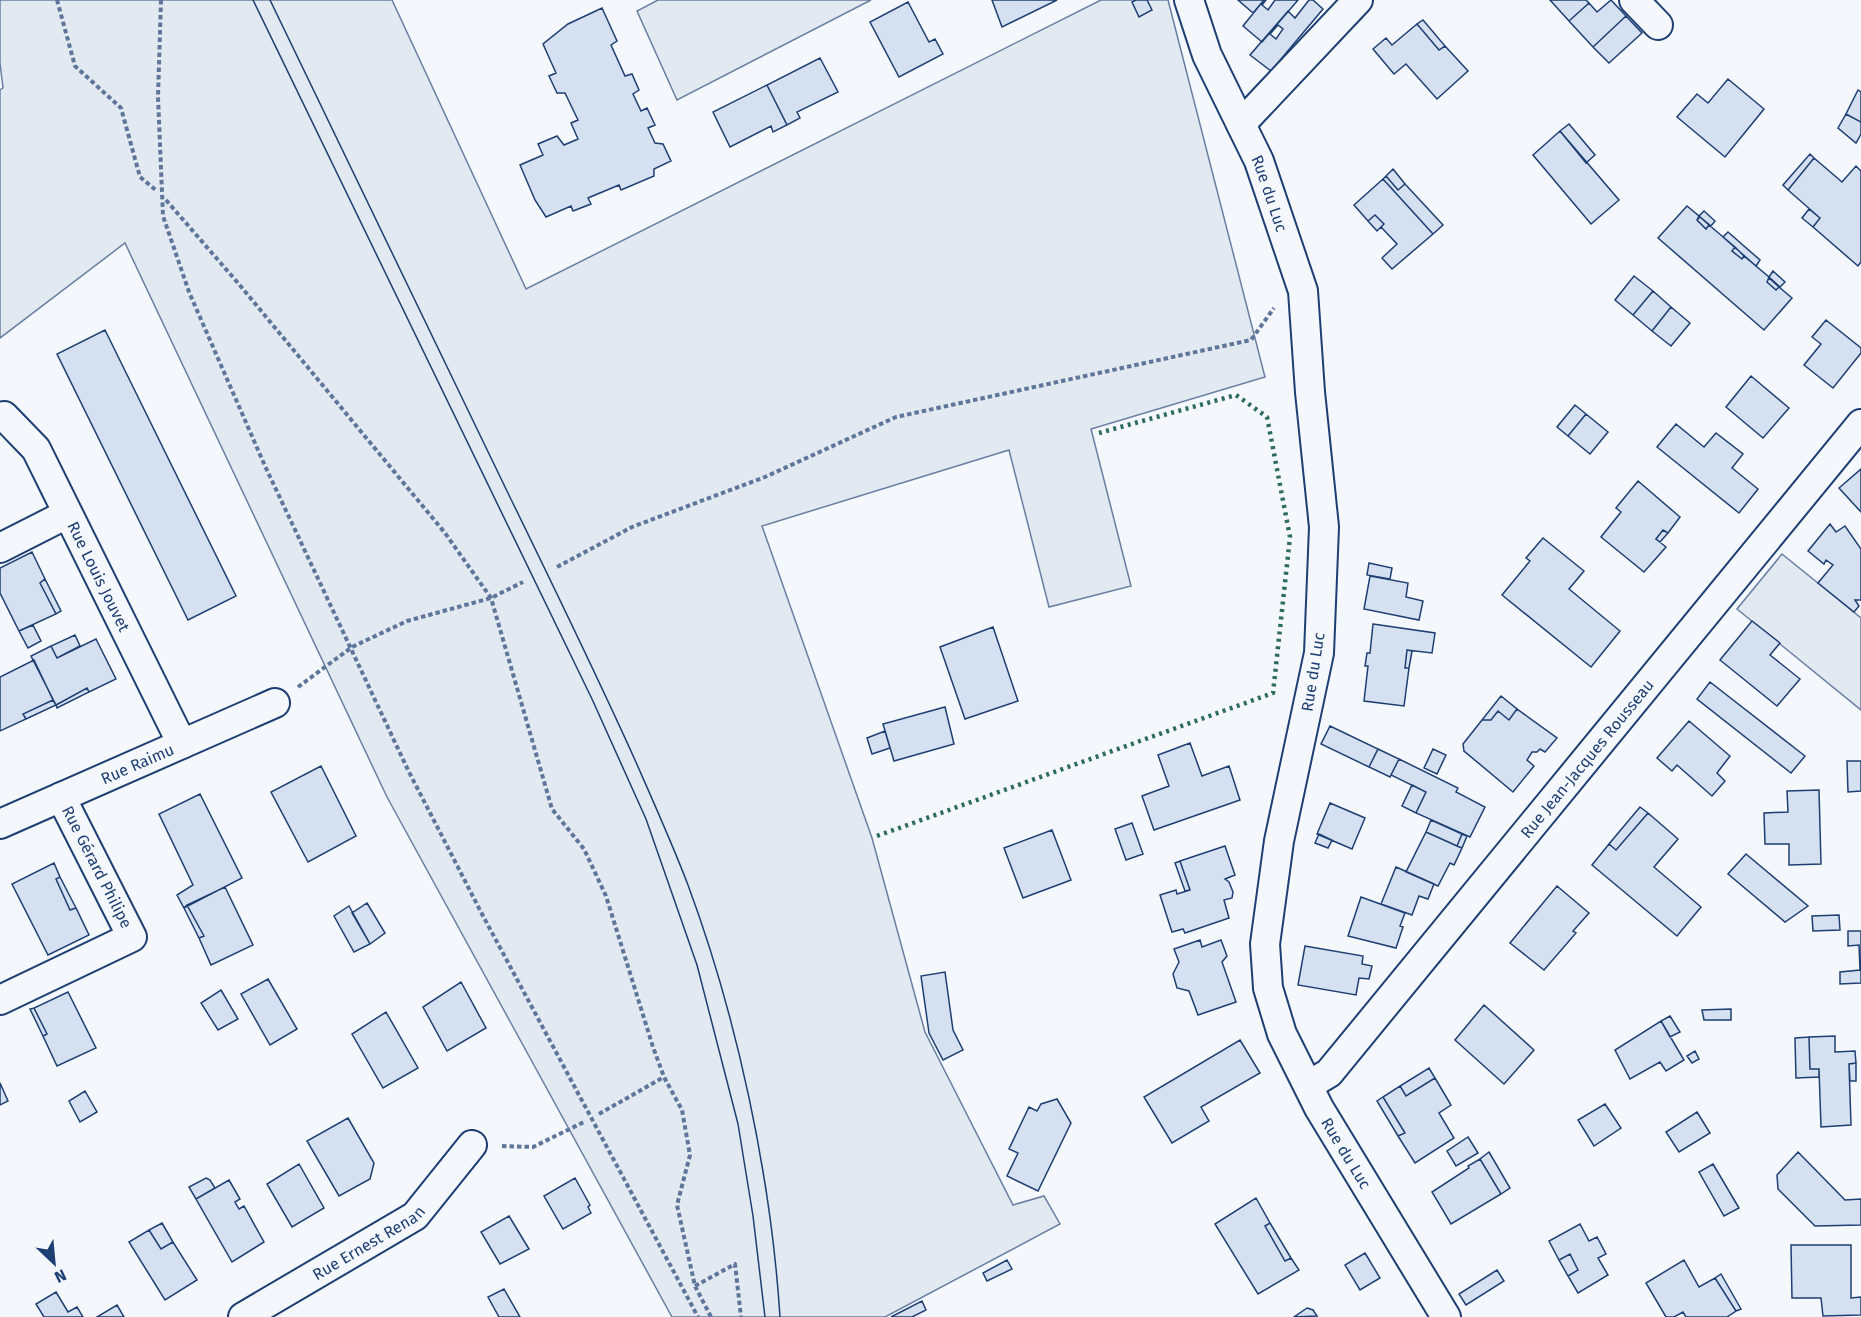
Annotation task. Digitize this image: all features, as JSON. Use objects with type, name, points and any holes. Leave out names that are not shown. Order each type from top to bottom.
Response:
[{"type":"street","name":"Rue du Luc","points":[[1189,0],[1208,55],[1259,160],[1303,291],[1310,392],[1324,527],[1319,653],[1279,842],[1265,944],[1268,988],[1282,1034],[1319,1108],[1446,1317]]},
{"type":"street","points":[[1241,124],[1358,0]]},
{"type":"street","points":[[1634,0],[1658,25]]},
{"type":"street","name":"Rue Louis Jouvet","points":[[4,416],[36,450],[182,744]]},
{"type":"street","name":"Rue Jean-Jacques Rousseau","points":[[1309,1085],[1329,1073],[1861,424]]},
{"type":"street","points":[[0,548],[67,514]]},
{"type":"street","name":"Rue Raimu","points":[[0,824],[275,703]]},
{"type":"street","name":"Rue Gérard Philipe","points":[[0,1000],[132,936],[61,797]]},
{"type":"street","name":"Rue Ernest Renan","points":[[243,1317],[415,1216],[472,1145]]},
{"type":"path","points":[[57,0],[75,66],[121,108],[140,177],[157,191]]},
{"type":"path","points":[[161,0],[158,97],[163,216],[189,292],[251,434],[418,791],[698,1317]]},
{"type":"path","points":[[166,200],[238,283],[445,533],[491,598],[552,809],[584,849],[606,896],[653,1047],[664,1077],[681,1110],[690,1155],[677,1205],[695,1286],[711,1317]]},
{"type":"path","points":[[557,567],[632,527],[765,477],[896,417],[1251,340],[1282,296],[1303,291]]},
{"type":"path","points":[[275,703],[351,647],[407,621],[491,598],[523,582]]},
{"type":"path","points":[[599,1114],[664,1077]]},
{"type":"path","points":[[472,1145],[533,1147],[586,1121]]},
{"type":"path","points":[[695,1286],[735,1264],[741,1317]]},
{"type":"shaded area","points":[[0,0],[392,0],[526,289],[1101,0],[1168,0],[1265,377],[1091,429],[1131,586],[1049,607],[1009,450],[762,526],[872,838],[925,1032],[1013,1205],[1044,1196],[1060,1224],[885,1317],[672,1317],[387,797],[125,243],[0,338],[0,90],[3,88],[0,63]]},
{"type":"shaded area","points":[[658,0],[871,0],[677,100],[637,11]]},
{"type":"shaded area","points":[[1782,554],[1861,618],[1861,710],[1737,609]]},
{"type":"building","points":[[992,0],[1057,0],[1002,27]]},
{"type":"building","points":[[1147,0],[1152,10],[1139,17],[1132,2]]},
{"type":"building","points":[[1238,0],[1264,0],[1253,13]]},
{"type":"building","points":[[1266,0],[1262,5],[1268,10],[1275,0],[1298,0],[1262,42],[1243,26]]},
{"type":"building","points":[[1309,0],[1313,0],[1323,9],[1271,71],[1250,55],[1288,11],[1295,18]],"holes":[[[1278,25],[1283,29],[1276,39],[1270,34]]]},
{"type":"building","points":[[1550,0],[1586,0],[1589,3],[1569,21]]},
{"type":"building","points":[[1611,0],[1626,16],[1593,47],[1569,21],[1589,3],[1597,12]]},
{"type":"building","points":[[908,2],[929,42],[935,39],[943,54],[899,77],[870,22]]},
{"type":"building","points":[[602,8],[617,41],[611,45],[625,76],[632,74],[639,90],[633,94],[641,111],[647,108],[655,125],[648,128],[655,143],[663,144],[671,161],[654,169],[654,176],[621,190],[619,185],[588,198],[591,204],[573,211],[571,206],[546,217],[535,200],[520,165],[543,155],[538,144],[557,136],[564,145],[578,139],[571,123],[578,120],[565,93],[557,93],[549,76],[556,73],[543,44],[568,24]]},
{"type":"building","points":[[1626,16],[1642,33],[1609,63],[1593,47]]},
{"type":"building","points":[[1423,20],[1445,46],[1439,50],[1417,24]]},
{"type":"building","points":[[1417,24],[1439,50],[1445,46],[1468,71],[1437,99],[1406,64],[1394,74],[1373,49],[1386,38],[1392,45]]},
{"type":"building","points":[[820,58],[838,92],[797,112],[800,118],[787,125],[767,85]]},
{"type":"building","points":[[1728,79],[1764,109],[1725,157],[1677,117],[1697,94],[1708,103]]},
{"type":"building","points":[[767,85],[787,125],[773,132],[771,126],[730,147],[713,112]]},
{"type":"building","points":[[1858,90],[1861,92],[1861,122],[1846,114]]},
{"type":"building","points":[[1846,114],[1861,122],[1861,134],[1856,143],[1838,128]]},
{"type":"building","points":[[1569,124],[1595,155],[1586,163],[1560,131]]},
{"type":"building","points":[[1560,131],[1619,200],[1591,224],[1533,155]]},
{"type":"building","points":[[1810,154],[1814,158],[1788,190],[1783,185]]},
{"type":"building","points":[[1814,158],[1842,182],[1856,166],[1861,171],[1861,262],[1858,266],[1813,227],[1820,218],[1788,190]]},
{"type":"building","points":[[1393,169],[1405,184],[1398,190],[1386,176]]},
{"type":"building","points":[[1386,176],[1398,190],[1405,184],[1443,225],[1433,234],[1383,179]]},
{"type":"building","points":[[1383,179],[1433,234],[1392,269],[1382,258],[1397,244],[1381,227],[1384,224],[1375,215],[1368,221],[1354,205]]},
{"type":"building","points":[[1687,206],[1699,216],[1697,220],[1706,229],[1709,225],[1735,247],[1732,251],[1742,259],[1744,256],[1769,277],[1767,282],[1776,290],[1779,287],[1792,298],[1764,330],[1658,238]]},
{"type":"building","points":[[1809,209],[1820,218],[1813,227],[1802,218]]},
{"type":"building","points":[[1704,211],[1715,221],[1711,226],[1699,216]]},
{"type":"building","points":[[1375,215],[1384,224],[1377,231],[1368,221]]},
{"type":"building","points":[[1700,217],[1709,225],[1706,229],[1697,220]]},
{"type":"building","points":[[1728,232],[1760,260],[1756,266],[1723,237]]},
{"type":"building","points":[[1735,247],[1744,256],[1742,259],[1732,251]]},
{"type":"building","points":[[1773,271],[1785,282],[1780,287],[1769,277]]},
{"type":"building","points":[[1634,276],[1653,291],[1633,315],[1615,300]]},
{"type":"building","points":[[1769,278],[1779,287],[1776,290],[1767,282]]},
{"type":"building","points":[[1653,291],[1671,307],[1652,331],[1633,315]]},
{"type":"building","points":[[1671,307],[1690,323],[1671,346],[1652,331]]},
{"type":"building","points":[[1826,320],[1861,348],[1861,353],[1833,388],[1804,365],[1821,344],[1812,337]]},
{"type":"building","points":[[105,330],[236,596],[188,620],[57,354]]},
{"type":"building","points":[[1751,376],[1789,408],[1763,438],[1726,407]]},
{"type":"building","points":[[1575,405],[1586,414],[1568,436],[1557,427]]},
{"type":"building","points":[[1586,414],[1608,432],[1590,454],[1568,436]]},
{"type":"building","points":[[1676,424],[1704,447],[1716,433],[1743,454],[1732,468],[1758,489],[1739,513],[1657,447]]},
{"type":"building","points":[[1861,469],[1861,512],[1839,488]]},
{"type":"building","points":[[1638,481],[1680,517],[1668,533],[1663,530],[1656,539],[1666,547],[1644,572],[1601,537],[1621,512],[1616,508]]},
{"type":"building","points":[[1830,524],[1836,532],[1845,526],[1861,549],[1861,600],[1855,600],[1859,606],[1854,612],[1818,583],[1833,565],[1826,560],[1824,564],[1808,551]]},
{"type":"building","points":[[1663,530],[1668,533],[1660,542],[1656,539]]},
{"type":"building","points":[[1543,538],[1584,571],[1569,589],[1620,631],[1591,667],[1502,595],[1530,561],[1526,558]]},
{"type":"building","points":[[32,552],[45,579],[40,583],[56,614],[19,631],[0,593],[0,568]]},
{"type":"building","points":[[1369,563],[1392,568],[1390,579],[1367,575]]},
{"type":"building","points":[[1370,576],[1408,583],[1406,597],[1423,601],[1419,620],[1364,609]]},
{"type":"building","points":[[45,579],[61,611],[56,614],[40,583]]},
{"type":"building","points":[[1752,621],[1780,643],[1770,655],[1800,679],[1777,706],[1720,660]]},
{"type":"building","points":[[1373,624],[1435,633],[1432,653],[1407,650],[1405,668],[1409,668],[1404,706],[1364,701],[1368,666],[1365,666],[1367,653],[1370,653]]},
{"type":"building","points":[[33,625],[41,641],[28,648],[19,631]]},
{"type":"building","points":[[993,627],[1018,701],[965,719],[940,647]]},
{"type":"building","points":[[75,635],[80,646],[57,658],[51,646]]},
{"type":"building","points":[[96,639],[116,679],[89,692],[87,688],[56,705],[31,656],[51,646],[57,658]]},
{"type":"building","points":[[1407,650],[1412,651],[1409,668],[1405,668]]},
{"type":"building","points":[[34,660],[53,700],[23,714],[26,719],[0,731],[0,677]]},
{"type":"building","points":[[1710,682],[1805,756],[1791,773],[1697,699]]},
{"type":"building","points":[[87,688],[89,692],[57,708],[56,705]]},
{"type":"building","points":[[1501,696],[1517,709],[1509,720],[1498,711],[1491,720],[1482,720]]},
{"type":"building","points":[[53,700],[56,705],[26,719],[23,714]]},
{"type":"building","points":[[945,707],[954,744],[894,761],[883,724]]},
{"type":"building","points":[[1517,709],[1557,738],[1545,752],[1540,749],[1532,752],[1527,760],[1534,766],[1513,792],[1464,751],[1463,744],[1482,720],[1491,720],[1498,711],[1509,720]]},
{"type":"building","points":[[1689,721],[1730,756],[1717,773],[1725,781],[1712,796],[1677,765],[1672,771],[1657,758]]},
{"type":"building","points":[[1330,726],[1378,749],[1369,767],[1321,744]]},
{"type":"building","points":[[885,731],[890,748],[872,754],[867,738]]},
{"type":"building","points":[[1190,743],[1202,776],[1229,766],[1240,800],[1154,830],[1142,796],[1169,786],[1158,755]]},
{"type":"building","points":[[1378,749],[1399,759],[1390,777],[1369,767]]},
{"type":"building","points":[[1433,749],[1446,755],[1437,774],[1424,768]]},
{"type":"building","points":[[1399,759],[1458,788],[1456,792],[1485,807],[1470,837],[1416,813],[1426,792],[1391,775]]},
{"type":"building","points":[[1847,761],[1861,761],[1861,791],[1848,792]]},
{"type":"building","points":[[321,766],[356,836],[308,862],[271,792]]},
{"type":"building","points":[[1412,785],[1426,792],[1416,813],[1402,806]]},
{"type":"building","points":[[1819,790],[1821,864],[1789,865],[1789,844],[1765,844],[1764,813],[1788,812],[1787,791]]},
{"type":"building","points":[[200,794],[242,878],[184,908],[177,895],[193,885],[159,814]]},
{"type":"building","points":[[1330,803],[1365,818],[1352,849],[1317,834]]},
{"type":"building","points":[[1640,807],[1648,813],[1616,850],[1609,844]]},
{"type":"building","points":[[1648,813],[1678,839],[1654,867],[1701,907],[1677,936],[1592,865],[1609,844],[1616,850]]},
{"type":"building","points":[[1431,820],[1462,834],[1457,846],[1426,832]]},
{"type":"building","points":[[1132,823],[1143,854],[1126,860],[1115,829]]},
{"type":"building","points":[[1052,830],[1071,880],[1023,898],[1004,848]]},
{"type":"building","points":[[1426,832],[1462,848],[1454,865],[1450,863],[1438,886],[1406,872]]},
{"type":"building","points":[[1319,834],[1332,840],[1328,848],[1315,843]]},
{"type":"building","points":[[1462,834],[1467,836],[1462,848],[1457,846]]},
{"type":"building","points":[[1225,846],[1235,875],[1225,879],[1229,882],[1233,892],[1232,898],[1224,900],[1229,918],[1185,933],[1183,929],[1172,932],[1160,895],[1176,890],[1177,894],[1190,890],[1180,861]]},
{"type":"building","points":[[1746,854],[1808,906],[1785,922],[1728,874]]},
{"type":"building","points":[[1180,861],[1190,890],[1185,891],[1175,863]]},
{"type":"building","points":[[54,863],[60,877],[56,879],[70,910],[76,908],[89,935],[48,955],[12,884]]},
{"type":"building","points":[[1396,867],[1434,884],[1428,899],[1419,896],[1412,915],[1381,904]]},
{"type":"building","points":[[60,877],[76,908],[70,910],[56,879]]},
{"type":"building","points":[[1557,886],[1589,913],[1573,931],[1576,933],[1544,970],[1510,943]]},
{"type":"building","points":[[225,887],[253,945],[211,965],[199,938],[204,936],[187,905]]},
{"type":"building","points":[[1361,897],[1405,913],[1396,948],[1348,936]]},
{"type":"building","points":[[367,903],[385,933],[370,944],[352,913]]},
{"type":"building","points":[[187,905],[204,936],[199,938],[184,908]]},
{"type":"building","points":[[349,906],[370,944],[354,952],[334,916]]},
{"type":"building","points":[[1839,915],[1840,930],[1813,931],[1812,916]]},
{"type":"building","points":[[1848,931],[1861,931],[1861,983],[1840,984],[1840,972],[1860,970],[1859,945],[1848,946]]},
{"type":"building","points":[[1200,940],[1202,947],[1221,940],[1227,956],[1222,962],[1236,1002],[1198,1015],[1189,991],[1177,988],[1173,974],[1179,962],[1174,949]]},
{"type":"building","points":[[1305,946],[1363,956],[1362,964],[1372,966],[1369,979],[1359,978],[1356,995],[1298,985]]},
{"type":"building","points":[[945,972],[953,1030],[963,1050],[943,1060],[929,1033],[921,976]]},
{"type":"building","points":[[268,979],[297,1029],[270,1045],[241,994]]},
{"type":"building","points":[[461,982],[486,1028],[447,1051],[423,1007]]},
{"type":"building","points":[[221,990],[238,1019],[218,1030],[201,1003]]},
{"type":"building","points":[[68,992],[96,1048],[57,1066],[43,1036],[47,1034],[34,1008]]},
{"type":"building","points":[[1484,1005],[1534,1050],[1504,1084],[1455,1040]]},
{"type":"building","points":[[34,1008],[47,1034],[43,1036],[30,1009]]},
{"type":"building","points":[[1731,1009],[1731,1020],[1704,1020],[1702,1010]]},
{"type":"building","points":[[386,1012],[418,1068],[383,1088],[352,1034]]},
{"type":"building","points":[[1670,1016],[1680,1032],[1670,1037],[1661,1021]]},
{"type":"building","points":[[1661,1021],[1684,1060],[1666,1071],[1660,1062],[1630,1079],[1615,1050]]},
{"type":"building","points":[[1835,1036],[1835,1052],[1855,1051],[1856,1063],[1849,1064],[1851,1125],[1821,1127],[1819,1069],[1810,1069],[1809,1037]]},
{"type":"building","points":[[1809,1037],[1810,1069],[1819,1069],[1819,1077],[1796,1078],[1795,1038]]},
{"type":"building","points":[[1240,1040],[1260,1073],[1201,1107],[1209,1121],[1172,1143],[1144,1097]]},
{"type":"building","points":[[1695,1051],[1699,1059],[1692,1063],[1687,1056]]},
{"type":"building","points":[[1856,1063],[1856,1081],[1850,1081],[1849,1064]]},
{"type":"building","points":[[1429,1068],[1435,1078],[1406,1096],[1400,1086]]},
{"type":"building","points":[[1435,1078],[1451,1105],[1439,1113],[1454,1138],[1415,1163],[1398,1136],[1405,1133],[1383,1097],[1400,1086],[1406,1096]]},
{"type":"building","points":[[0,1083],[8,1101],[0,1105]]},
{"type":"building","points":[[85,1091],[97,1112],[80,1122],[69,1101]]},
{"type":"building","points":[[1383,1097],[1405,1133],[1398,1136],[1377,1101]]},
{"type":"building","points":[[1057,1099],[1071,1123],[1038,1191],[1007,1176],[1018,1153],[1009,1149],[1029,1107],[1037,1111],[1041,1104]]},
{"type":"building","points":[[1605,1104],[1621,1128],[1594,1146],[1578,1120]]},
{"type":"building","points":[[1697,1112],[1710,1133],[1679,1152],[1666,1132]]},
{"type":"building","points":[[348,1118],[374,1163],[370,1179],[339,1196],[307,1141]]},
{"type":"building","points":[[1468,1137],[1478,1153],[1456,1166],[1447,1151]]},
{"type":"building","points":[[1489,1152],[1510,1188],[1501,1194],[1480,1159]]},
{"type":"building","points":[[1798,1152],[1845,1200],[1861,1199],[1861,1225],[1815,1226],[1778,1189],[1777,1175]]},
{"type":"building","points":[[1480,1159],[1501,1194],[1451,1224],[1432,1192]]},
{"type":"building","points":[[299,1164],[324,1208],[292,1227],[267,1184]]},
{"type":"building","points":[[1713,1164],[1739,1208],[1724,1216],[1699,1172]]},
{"type":"building","points":[[206,1178],[215,1188],[196,1199],[189,1187]]},
{"type":"building","points":[[575,1178],[590,1205],[588,1207],[591,1213],[563,1229],[544,1196]]},
{"type":"building","points":[[229,1180],[240,1199],[235,1202],[239,1209],[244,1206],[264,1242],[232,1262],[196,1199]]},
{"type":"building","points":[[1256,1198],[1270,1223],[1265,1226],[1285,1261],[1291,1258],[1299,1270],[1258,1294],[1215,1224]]},
{"type":"building","points":[[509,1216],[529,1249],[500,1264],[481,1232]]},
{"type":"building","points":[[162,1223],[173,1242],[161,1249],[149,1230]]},
{"type":"building","points":[[1270,1223],[1291,1258],[1285,1261],[1265,1226]]},
{"type":"building","points":[[1580,1224],[1589,1241],[1597,1237],[1606,1254],[1598,1258],[1608,1275],[1578,1293],[1568,1276],[1578,1270],[1570,1254],[1559,1260],[1549,1241]]},
{"type":"building","points":[[149,1230],[161,1249],[173,1242],[197,1280],[165,1300],[129,1242]]},
{"type":"building","points":[[1791,1245],[1851,1245],[1851,1298],[1861,1297],[1861,1315],[1823,1316],[1821,1298],[1792,1298]]},
{"type":"building","points":[[1365,1253],[1380,1278],[1360,1290],[1345,1265]]},
{"type":"building","points":[[1570,1254],[1578,1270],[1568,1276],[1559,1260]]},
{"type":"building","points":[[1007,1260],[1012,1269],[987,1281],[983,1273]]},
{"type":"building","points":[[1684,1260],[1699,1287],[1715,1278],[1736,1311],[1727,1317],[1686,1317],[1683,1312],[1674,1317],[1666,1317],[1646,1283]]},
{"type":"building","points":[[1497,1270],[1504,1281],[1466,1305],[1459,1294]]},
{"type":"building","points":[[1721,1274],[1741,1309],[1736,1311],[1715,1278]]},
{"type":"building","points":[[504,1289],[520,1317],[499,1317],[488,1297]]},
{"type":"building","points":[[56,1292],[68,1312],[77,1307],[83,1317],[44,1317],[36,1304]]},
{"type":"building","points":[[922,1301],[926,1310],[912,1317],[891,1317]]},
{"type":"building","points":[[117,1305],[124,1317],[97,1317]]},
{"type":"building","points":[[1307,1308],[1313,1310],[1317,1316],[1294,1317]]},
{"type":"tram line","points":[[253,0],[592,699],[646,819],[697,965],[738,1124],[753,1216],[765,1317]]},
{"type":"tram line","points":[[270,0],[588,658],[635,760],[688,885],[722,988],[749,1098],[769,1209],[780,1317]]},
{"type":"hedge","points":[[877,836],[1273,693],[1290,537],[1267,417],[1236,395],[1099,433]]}]
